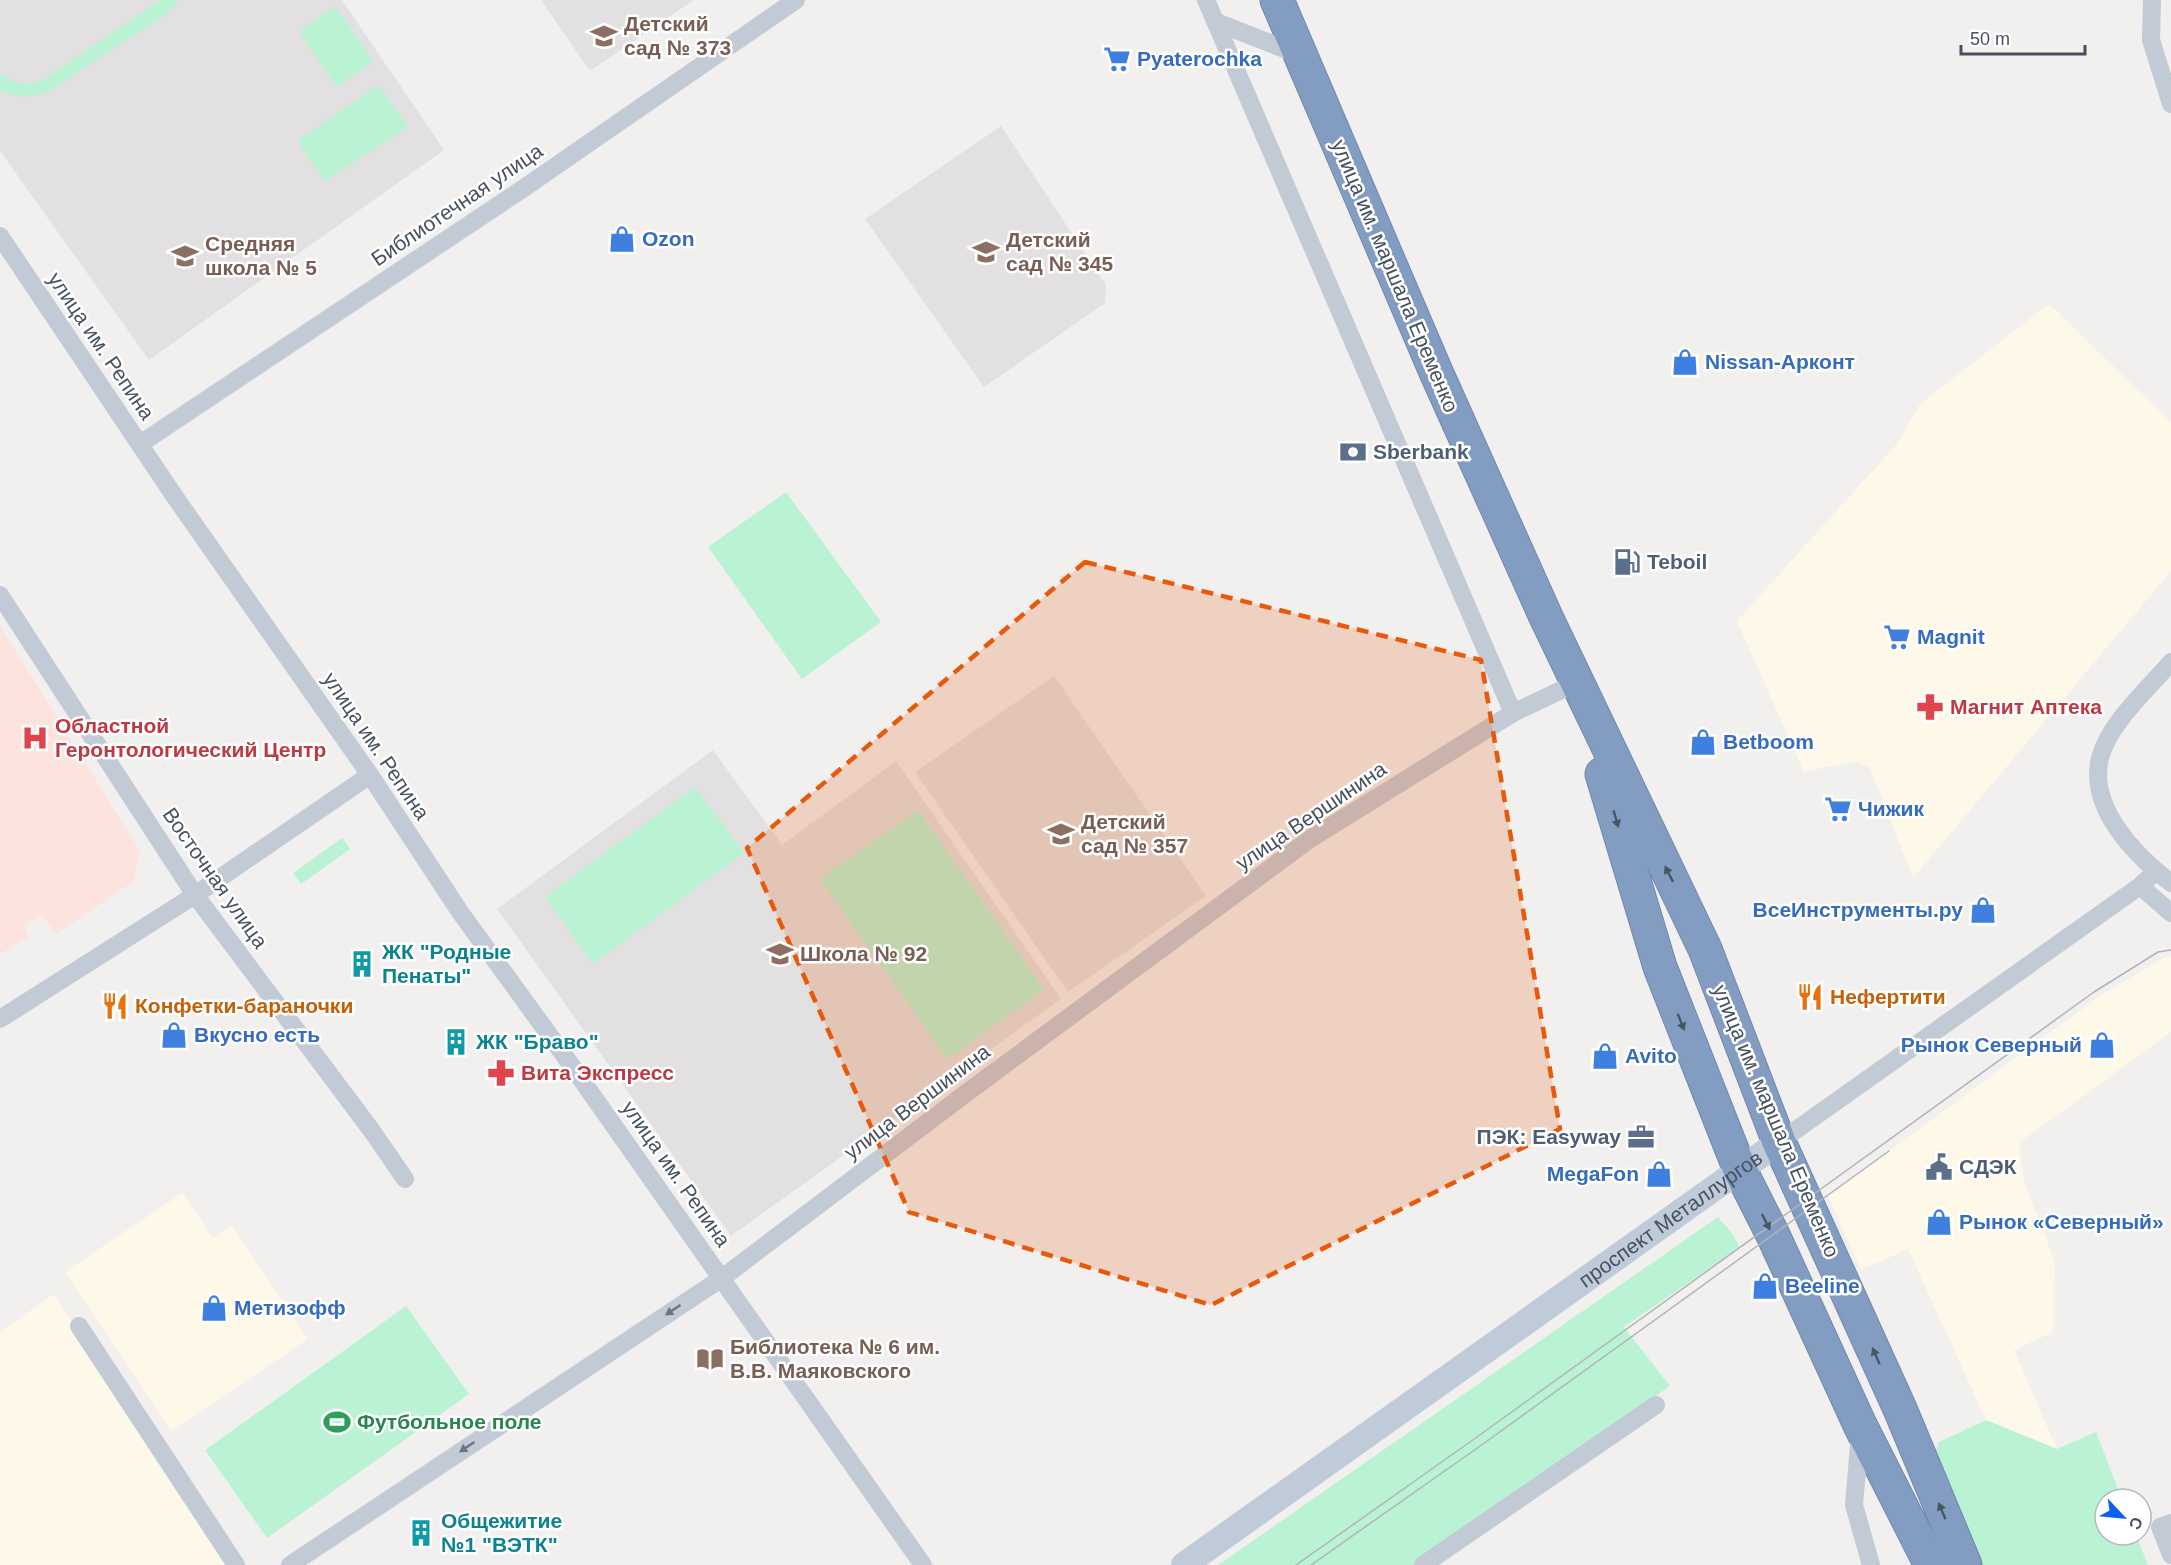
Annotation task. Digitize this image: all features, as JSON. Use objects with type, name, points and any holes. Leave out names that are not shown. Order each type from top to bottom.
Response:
[{"type":"highway","name":"улица им. маршала Еременко","points":[[1277,0],[1436,372],[1576,683],[1705,949],[1779,1142],[1900,1409],[1965,1565]]},
{"type":"highway","name":"улица им. маршала Еременко","points":[[1576,683],[1660,967],[1740,1170],[1773,1235],[1860,1425],[1931,1565]]},
{"type":"highway","points":[[1660,967],[1670,954],[1688,947],[1705,949]]},
{"type":"highway","points":[[1860,1425],[1876,1428],[1891,1420],[1900,1409]]},
{"type":"main road","name":"проспект Металлургов","points":[[1184,1565],[1779,1142]]},
{"type":"street","name":"Библиотечная улица","points":[[140,444],[521,190],[796,0]]},
{"type":"street","points":[[1206,0],[1513,714]]},
{"type":"street","points":[[2152,0],[2151,40],[2171,104]]},
{"type":"street","points":[[1216,22],[1300,55]]},
{"type":"street","name":"улица им. Репина","points":[[0,236],[175,498],[370,775],[460,912],[722,1278],[923,1565]]},
{"type":"street","name":"Восточная улица","points":[[0,595],[195,895],[372,1131],[405,1179]]},
{"type":"street","points":[[2171,662],[2122,718],[2109,738],[2100,758],[2098,787],[2112,820],[2133,848],[2171,883]]},
{"type":"street","name":"улица Вершинина","points":[[290,1565],[722,1278],[965,1094],[1310,839],[1513,714],[1576,683]]},
{"type":"street","points":[[0,1019],[195,895],[370,775]]},
{"type":"street","name":"проспект Металлургов","points":[[1779,1142],[2140,886],[2156,871]]},
{"type":"street","points":[[2140,886],[2171,913]]},
{"type":"street","points":[[79,1326],[236,1565]]},
{"type":"street","points":[[1423,1565],[1656,1405]]},
{"type":"street","points":[[1860,1425],[1854,1506],[1871,1565]]},
{"type":"street","points":[[2165,1525],[2171,1555]]},
{"type":"highlighted area","points":[[1085,562],[1481,660],[1560,1129],[1211,1305],[909,1212],[747,848]]},
{"type":"shaded area","name":"Средняя школа № 5","points":[[0,0],[342,0],[444,150],[149,360],[0,151]]},
{"type":"shaded area","name":"Детский сад № 373","points":[[541,0],[694,0],[590,71]]},
{"type":"shaded area","name":"Детский сад № 345","points":[[1001,126],[1106,285],[1105,303],[984,387],[865,219]]},
{"type":"shaded area","points":[[2049,304],[2171,422],[2171,571],[1913,878],[1870,768],[1856,761],[1804,772],[1737,621],[1896,445],[1920,404]]},
{"type":"shaded area","name":"Областной Геронтологический Центр","points":[[0,626],[140,851],[134,881],[56,934],[42,915],[24,926],[29,937],[0,954]]},
{"type":"shaded area","name":"Детский сад № 357","points":[[1054,676],[1206,896],[1068,992],[915,772]]},
{"type":"shaded area","name":"Школа № 92","points":[[713,750],[782,845],[896,761],[1061,999],[731,1236],[497,909]]},
{"type":"shaded area","name":"Рынок «Северный»","points":[[2165,957],[2171,957],[2171,1032],[2019,1143],[2024,1181],[2055,1262],[2053,1332],[2014,1350],[2057,1449],[1986,1420],[1908,1249],[1861,1270],[1828,1196],[2100,996]]},
{"type":"shaded area","points":[[182,1193],[213,1238],[232,1226],[308,1339],[171,1431],[65,1272]]},
{"type":"shaded area","points":[[54,1294],[230,1564],[0,1565],[0,1332]]},
{"type":"green space","points":[[160,0],[179,0],[168,13],[47,93],[23,96],[0,91],[0,72],[9,79],[20,82],[31,83],[43,80]]},
{"type":"green space","points":[[335,6],[373,61],[337,87],[299,32]]},
{"type":"green space","points":[[378,85],[408,127],[325,181],[297,141]]},
{"type":"green space","points":[[786,492],[881,622],[802,679],[708,547]]},
{"type":"green space","points":[[695,787],[744,853],[593,964],[545,897]]},
{"type":"green space","points":[[918,810],[1044,990],[947,1059],[820,879]]},
{"type":"green space","points":[[342,838],[350,849],[301,884],[293,873]]},
{"type":"green space","points":[[1718,1217],[1740,1247],[1624,1327],[1670,1386],[1416,1565],[1218,1565]]},
{"type":"green space","name":"Футбольное поле","points":[[406,1306],[469,1394],[267,1538],[205,1450]]},
{"type":"green space","points":[[1986,1420],[2057,1449],[2096,1432],[2117,1487],[2093,1487],[2093,1547],[2141,1547],[2148,1565],[1977,1565],[1932,1463],[1939,1442]]},
{"type":"tram line","points":[[1296,1565],[2094,992],[2158,952],[2171,950]]},
{"type":"tram line","points":[[1311,1565],[1889,1151]]},
{"type":"place","name":"Детский сад № 373","points":[[604,36]]},
{"type":"place","name":"Pyaterochka","points":[[1117,59]]},
{"type":"place","name":"Ozon","points":[[622,239]]},
{"type":"place","name":"Детский сад № 345","points":[[986,252]]},
{"type":"place","name":"Средняя школа № 5","points":[[185,256]]},
{"type":"place","name":"Nissan-Арконт","points":[[1685,362]]},
{"type":"place","name":"Sberbank","points":[[1353,452]]},
{"type":"place","name":"Teboil","points":[[1627,562]]},
{"type":"place","name":"Magnit","points":[[1897,637]]},
{"type":"place","name":"Магнит Аптека","points":[[1930,707]]},
{"type":"place","name":"Областной Геронтологический Центр","points":[[35,738]]},
{"type":"place","name":"Betboom","points":[[1703,742]]},
{"type":"place","name":"Чижик","points":[[1838,809]]},
{"type":"place","name":"Детский сад № 357","points":[[1061,834]]},
{"type":"place","name":"ВсеИнструменты.ру","points":[[1983,910]]},
{"type":"place","name":"Школа № 92","points":[[780,954]]},
{"type":"place","name":"ЖК \"Родные Пенаты\"","points":[[362,964]]},
{"type":"place","name":"Нефертити","points":[[1810,997]]},
{"type":"place","name":"Конфетки-бараночки","points":[[115,1006]]},
{"type":"place","name":"Вкусно есть","points":[[174,1035]]},
{"type":"place","name":"ЖК \"Браво\"","points":[[456,1042]]},
{"type":"place","name":"Рынок Северный","points":[[2102,1045]]},
{"type":"place","name":"Avito","points":[[1605,1056]]},
{"type":"place","name":"Вита Экспресс","points":[[501,1073]]},
{"type":"place","name":"ПЭК: Easyway","points":[[1641,1137]]},
{"type":"place","name":"СДЭК","points":[[1939,1167]]},
{"type":"place","name":"MegaFon","points":[[1659,1174]]},
{"type":"place","name":"Рынок «Северный»","points":[[1939,1222]]},
{"type":"place","name":"Beeline","points":[[1765,1286]]},
{"type":"place","name":"Метизофф","points":[[214,1308]]},
{"type":"place","name":"Библиотека № 6 им. В.В. Маяковского","points":[[710,1359]]},
{"type":"place","name":"Футбольное поле","points":[[337,1422]]},
{"type":"place","name":"Общежитие №1 \"ВЭТК\"","points":[[421,1533]]}]
